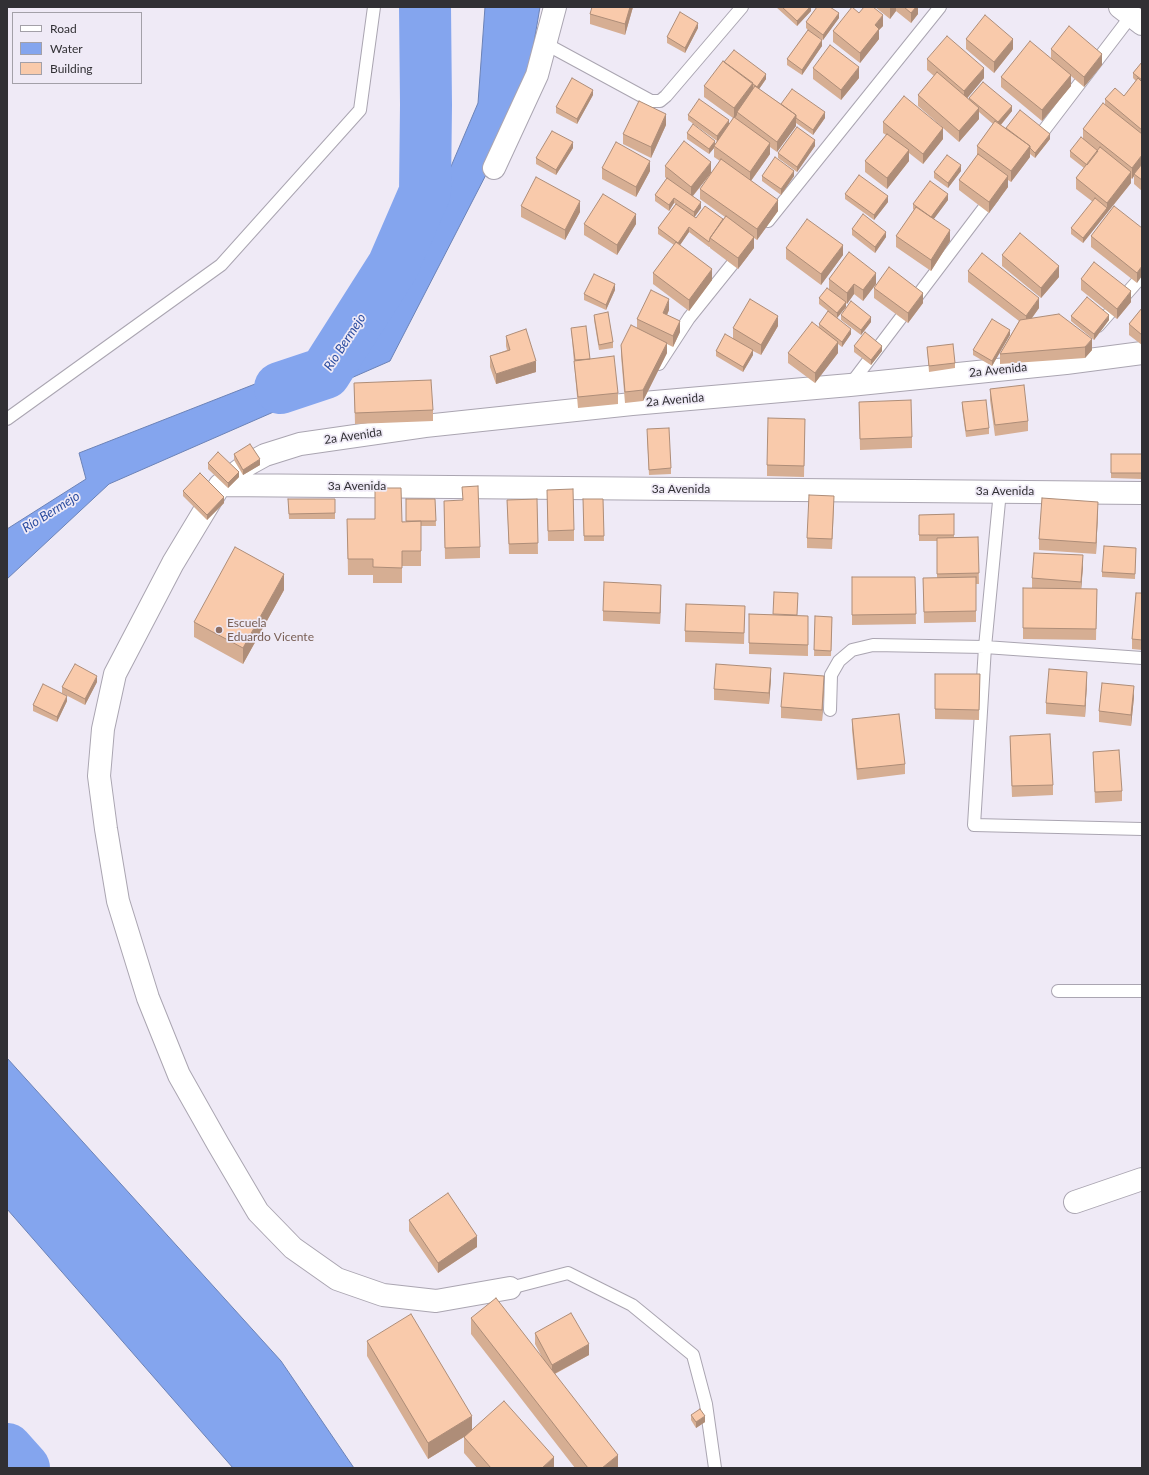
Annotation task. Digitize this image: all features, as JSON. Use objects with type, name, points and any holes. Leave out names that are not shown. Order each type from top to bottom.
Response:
[{"type":"street","points":[[494,168],[537,74],[555,7]]},
{"type":"street","name":"2a Avenida","points":[[220,485],[245,466],[265,455],[300,444],[425,426],[636,397],[850,385],[1071,357],[1142,353]]},
{"type":"street","points":[[220,485],[173,563],[115,674],[103,729],[99,776],[118,901],[148,998],[179,1075],[218,1144],[258,1212],[293,1248],[337,1280],[383,1296],[436,1301],[510,1288]]},
{"type":"street","name":"3a Avenida","points":[[220,485],[1142,493]]},
{"type":"street","points":[[1075,1202],[1142,1179]]},
{"type":"lane","points":[[7,418],[221,265],[355,116],[360,110],[374,7]]},
{"type":"lane","points":[[546,44],[651,101],[660,101],[666,96],[742,7]]},
{"type":"lane","points":[[759,232],[940,7]]},
{"type":"lane","points":[[1026,153],[1131,16]]},
{"type":"lane","points":[[850,385],[1002,185]]},
{"type":"lane","points":[[654,371],[688,318],[749,245]]},
{"type":"lane","points":[[1091,334],[1142,276]]},
{"type":"lane","points":[[1000,491],[985,647],[974,825],[1142,829]]},
{"type":"lane","points":[[830,710],[831,675],[839,661],[852,650],[873,645],[985,647],[1142,658]]},
{"type":"lane","points":[[1058,991],[1142,991]]},
{"type":"lane","points":[[510,1288],[568,1273],[632,1305],[693,1355],[706,1404],[715,1468]]},
{"type":"water","points":[[485,7],[540,7],[524,101],[390,361],[109,484],[7,579],[7,529],[86,479],[79,453],[352,346],[395,298],[478,103]]},
{"type":"water","points":[[7,1058],[281,1361],[354,1468],[233,1468],[7,1209]]},
{"type":"building","points":[[592,7],[630,7],[625,24],[590,14]]},
{"type":"building","points":[[782,7],[810,7],[797,21]]},
{"type":"building","points":[[817,7],[830,7],[839,13],[823,35],[806,22]]},
{"type":"building","points":[[852,7],[859,13],[864,7],[873,7],[883,15],[875,25],[879,29],[860,53],[833,31]]},
{"type":"building","points":[[904,7],[916,7],[911,13]]},
{"type":"building","points":[[680,12],[698,23],[685,48],[667,37]]},
{"type":"building","points":[[985,15],[1013,39],[994,62],[966,39]]},
{"type":"building","points":[[1069,26],[1102,54],[1084,77],[1051,49]]},
{"type":"building","points":[[808,30],[822,40],[802,70],[787,59]]},
{"type":"building","points":[[947,36],[984,68],[964,91],[927,59]]},
{"type":"building","points":[[1030,41],[1071,75],[1042,110],[1001,77]]},
{"type":"building","points":[[830,45],[859,67],[841,90],[813,68]]},
{"type":"building","points":[[734,50],[766,74],[757,87],[724,62]]},
{"type":"building","points":[[723,61],[753,83],[734,108],[704,86]]},
{"type":"building","points":[[1142,62],[1142,80],[1133,73]]},
{"type":"building","points":[[937,72],[979,108],[959,131],[918,95]]},
{"type":"building","points":[[572,78],[593,90],[577,119],[556,107]]},
{"type":"building","points":[[1138,78],[1142,82],[1142,130],[1105,99],[1115,88],[1124,96]]},
{"type":"building","points":[[983,82],[1012,106],[998,122],[969,98]]},
{"type":"building","points":[[755,86],[796,115],[777,142],[737,112]]},
{"type":"building","points":[[792,89],[825,112],[813,130],[796,118],[796,115],[781,104]]},
{"type":"building","points":[[904,96],[943,128],[923,154],[883,122]]},
{"type":"building","points":[[699,99],[729,120],[717,136],[688,115]]},
{"type":"building","points":[[639,101],[666,114],[651,147],[623,134]]},
{"type":"building","points":[[1103,103],[1142,134],[1142,155],[1132,168],[1083,129]]},
{"type":"building","points":[[1020,110],[1050,134],[1035,153],[1030,146],[1006,128]]},
{"type":"building","points":[[734,117],[770,143],[750,172],[714,146]]},
{"type":"building","points":[[995,121],[1030,146],[1011,171],[977,146]]},
{"type":"building","points":[[693,124],[715,141],[709,149],[687,133]]},
{"type":"building","points":[[797,127],[815,140],[797,167],[778,153]]},
{"type":"building","points":[[552,131],[573,142],[556,170],[536,158]]},
{"type":"building","points":[[887,134],[909,150],[887,178],[865,161]]},
{"type":"building","points":[[1081,137],[1098,151],[1087,165],[1070,151]]},
{"type":"building","points":[[684,141],[711,162],[691,187],[665,166]]},
{"type":"building","points":[[616,142],[650,161],[636,187],[602,168]]},
{"type":"building","points":[[1100,147],[1131,172],[1107,203],[1076,178]]},
{"type":"building","points":[[978,154],[1008,176],[989,202],[959,180]]},
{"type":"building","points":[[947,155],[961,165],[948,183],[934,172]]},
{"type":"building","points":[[775,157],[794,171],[781,189],[762,176]]},
{"type":"building","points":[[721,159],[778,200],[757,229],[700,189]]},
{"type":"building","points":[[1142,164],[1142,180],[1134,174]]},
{"type":"building","points":[[859,175],[888,196],[874,215],[845,194]]},
{"type":"building","points":[[536,177],[580,201],[565,230],[521,206]]},
{"type":"building","points":[[667,178],[701,202],[694,212],[674,198],[669,205],[655,195]]},
{"type":"building","points":[[930,181],[948,194],[931,217],[913,204]]},
{"type":"building","points":[[603,194],[636,214],[617,245],[584,224]]},
{"type":"building","points":[[1095,198],[1107,208],[1083,238],[1071,228]]},
{"type":"building","points":[[676,204],[696,218],[705,206],[723,219],[710,238],[709,242],[689,227],[678,243],[658,228]]},
{"type":"building","points":[[1114,206],[1142,228],[1142,266],[1137,273],[1091,236]]},
{"type":"building","points":[[916,207],[950,230],[931,260],[896,236]]},
{"type":"building","points":[[863,214],[886,232],[875,247],[852,229]]},
{"type":"building","points":[[726,216],[754,237],[738,258],[710,238]]},
{"type":"building","points":[[807,219],[843,245],[821,274],[786,248]]},
{"type":"building","points":[[1020,233],[1059,266],[1041,288],[1002,255]]},
{"type":"building","points":[[676,242],[712,269],[689,300],[653,273]]},
{"type":"building","points":[[849,252],[876,273],[863,290],[854,284],[847,293],[829,279]]},
{"type":"building","points":[[982,253],[1039,298],[1026,316],[968,271]]},
{"type":"building","points":[[1094,262],[1131,291],[1117,309],[1081,279]]},
{"type":"building","points":[[889,267],[923,293],[908,313],[874,288]]},
{"type":"building","points":[[594,274],[615,284],[606,305],[584,294]]},
{"type":"building","points":[[827,288],[846,302],[837,313],[819,298]]},
{"type":"building","points":[[651,290],[669,299],[663,313],[680,321],[673,336],[637,319]]},
{"type":"building","points":[[1087,297],[1109,315],[1094,334],[1071,316]]},
{"type":"building","points":[[750,299],[778,316],[761,345],[733,328]]},
{"type":"building","points":[[851,301],[871,317],[861,330],[841,315]]},
{"type":"building","points":[[1142,308],[1142,335],[1129,324]]},
{"type":"building","points":[[828,311],[851,329],[842,342],[819,324]]},
{"type":"building","points":[[608,312],[613,342],[599,345],[594,315]]},
{"type":"building","points":[[1059,314],[1092,339],[1085,347],[1000,354],[1020,320]]},
{"type":"building","points":[[992,319],[1010,330],[992,361],[973,350]]},
{"type":"building","points":[[812,322],[838,342],[815,373],[788,353]]},
{"type":"building","points":[[631,325],[667,343],[643,390],[625,392],[621,345]]},
{"type":"building","points":[[586,326],[590,359],[575,360],[571,328]]},
{"type":"building","points":[[526,329],[536,361],[496,374],[490,356],[510,350],[506,336]]},
{"type":"building","points":[[865,332],[882,346],[871,360],[854,346]]},
{"type":"building","points":[[725,334],[753,350],[743,367],[716,351]]},
{"type":"building","points":[[953,344],[955,363],[929,366],[927,347]]},
{"type":"building","points":[[614,356],[618,393],[578,397],[574,361]]},
{"type":"building","points":[[431,380],[433,410],[355,413],[354,383]]},
{"type":"building","points":[[1024,385],[1028,421],[995,425],[990,389]]},
{"type":"building","points":[[911,400],[912,437],[860,439],[859,402]]},
{"type":"building","points":[[986,400],[989,428],[966,431],[962,402]]},
{"type":"building","points":[[768,418],[805,419],[804,466],[767,465]]},
{"type":"building","points":[[669,428],[671,468],[649,470],[647,429]]},
{"type":"building","points":[[250,444],[260,459],[243,470],[234,454]]},
{"type":"building","points":[[218,452],[239,472],[228,483],[208,463]]},
{"type":"building","points":[[1111,454],[1142,454],[1142,473],[1111,473]]},
{"type":"building","points":[[200,473],[224,497],[207,515],[183,491]]},
{"type":"building","points":[[478,486],[480,547],[445,548],[444,501],[463,500],[462,487]]},
{"type":"building","points":[[375,488],[401,488],[402,522],[421,521],[421,551],[402,551],[402,568],[373,567],[373,559],[348,559],[347,519],[375,519]]},
{"type":"building","points":[[573,489],[574,530],[548,531],[547,490]]},
{"type":"building","points":[[809,495],[834,496],[832,539],[807,538]]},
{"type":"building","points":[[1042,498],[1098,502],[1096,543],[1039,539]]},
{"type":"building","points":[[288,499],[335,499],[335,513],[289,514]]},
{"type":"building","points":[[406,499],[435,499],[436,521],[406,521]]},
{"type":"building","points":[[537,499],[538,543],[509,544],[507,500]]},
{"type":"building","points":[[583,499],[603,499],[604,536],[584,536]]},
{"type":"building","points":[[954,514],[954,535],[919,535],[919,515]]},
{"type":"building","points":[[978,537],[979,573],[937,574],[937,538]]},
{"type":"building","points":[[1104,546],[1136,548],[1135,574],[1102,572]]},
{"type":"building","points":[[235,547],[284,574],[243,648],[194,622]]},
{"type":"building","points":[[1034,553],[1083,555],[1081,582],[1032,578]]},
{"type":"building","points":[[852,577],[915,577],[916,614],[852,615]]},
{"type":"building","points":[[976,577],[976,611],[924,612],[923,578]]},
{"type":"building","points":[[604,582],[661,585],[660,613],[603,611]]},
{"type":"building","points":[[1023,588],[1097,589],[1096,629],[1023,628]]},
{"type":"building","points":[[774,592],[798,593],[797,615],[773,614]]},
{"type":"building","points":[[1136,593],[1142,593],[1142,640],[1132,639]]},
{"type":"building","points":[[686,604],[745,606],[744,633],[685,631]]},
{"type":"building","points":[[749,614],[808,616],[808,645],[749,643]]},
{"type":"building","points":[[815,616],[832,617],[831,651],[814,650]]},
{"type":"building","points":[[75,664],[97,676],[85,699],[62,687]]},
{"type":"building","points":[[716,664],[771,668],[769,693],[714,689]]},
{"type":"building","points":[[1049,669],[1087,672],[1085,706],[1046,703]]},
{"type":"building","points":[[784,673],[824,676],[822,710],[781,707]]},
{"type":"building","points":[[935,674],[980,674],[979,710],[935,709]]},
{"type":"building","points":[[1102,683],[1134,686],[1131,715],[1099,711]]},
{"type":"building","points":[[43,684],[67,696],[57,717],[33,705]]},
{"type":"building","points":[[899,714],[905,764],[857,769],[852,719]]},
{"type":"building","points":[[1050,734],[1053,785],[1012,786],[1010,736]]},
{"type":"building","points":[[1119,750],[1122,791],[1095,792],[1093,752]]},
{"type":"building","points":[[448,1193],[477,1236],[438,1263],[409,1220]]},
{"type":"building","points":[[496,1298],[618,1455],[602,1468],[588,1468],[471,1318]]},
{"type":"building","points":[[571,1313],[589,1344],[552,1365],[535,1333]]},
{"type":"building","points":[[411,1314],[472,1416],[428,1443],[367,1341]]},
{"type":"building","points":[[504,1401],[554,1457],[542,1468],[491,1468],[464,1437]]},
{"type":"building","points":[[700,1409],[705,1416],[696,1422],[691,1415]]},
{"type":"waterway","name":"Río Bermejo","points":[[280,388],[325,373],[393,266],[425,192],[425,7]]},
{"type":"waterway","name":"Río Bermejo","points":[[7,1449],[24,1468]]},
{"type":"place","name":"Escuela Eduardo Vicente","points":[[219,630]]}]
